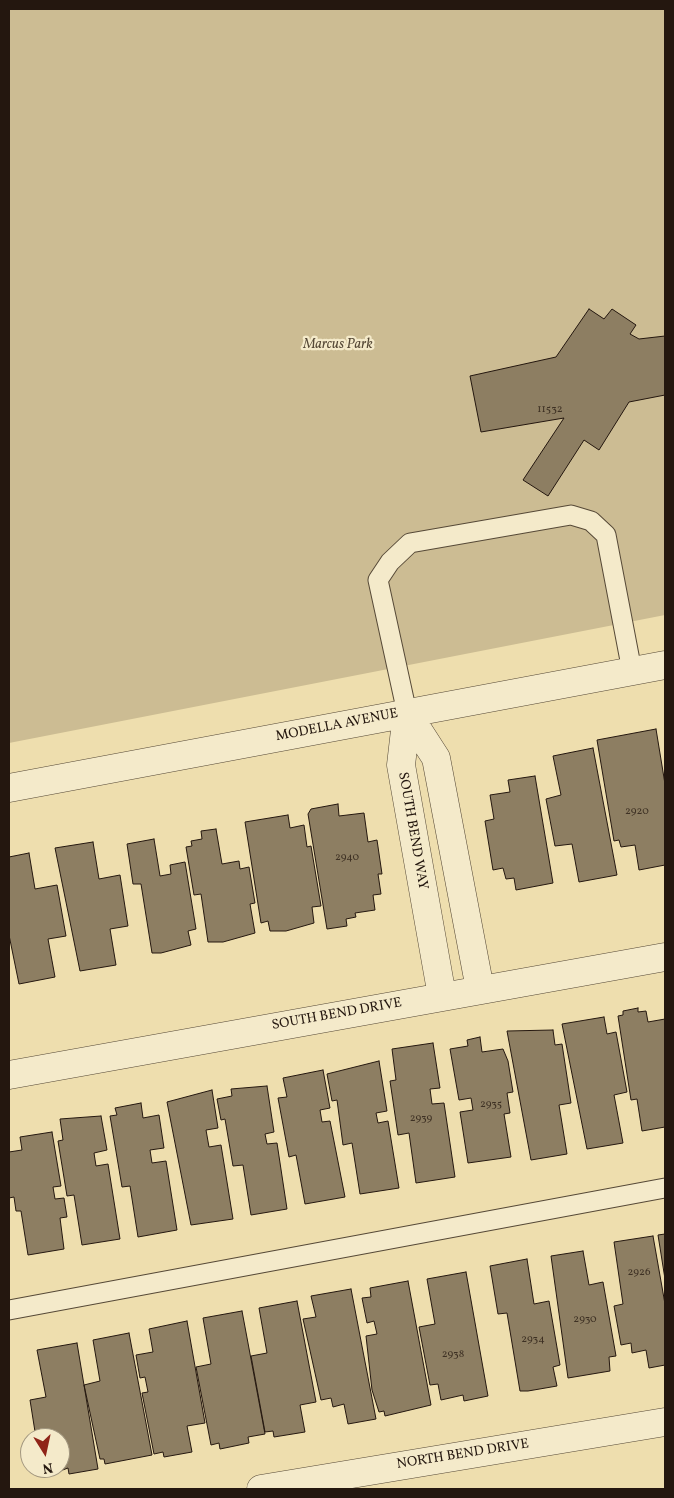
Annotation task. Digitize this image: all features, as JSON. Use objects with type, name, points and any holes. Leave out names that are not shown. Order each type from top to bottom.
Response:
[{"type":"street","name":"MODELLA AVENUE","points":[[9,788],[665,665]]},
{"type":"street","points":[[407,713],[436,758],[480,989]]},
{"type":"street","name":"SOUTH BEND WAY","points":[[407,713],[400,765],[442,996]]},
{"type":"street","name":"SOUTH BEND DRIVE","points":[[9,1075],[665,957]]},
{"type":"street","name":"NORTH BEND DRIVE","points":[[261,1489],[665,1422]]},
{"type":"lane","points":[[407,713],[378,580],[390,562],[410,543],[570,515],[591,521],[606,535],[632,671]]},
{"type":"lane","points":[[9,1310],[665,1188]]},
{"type":"green space","name":"Marcus Park","points":[[9,9],[665,9],[665,615],[9,743]]},
{"type":"building","points":[[589,309],[604,319],[612,309],[636,325],[630,334],[639,339],[665,336],[665,395],[629,402],[599,450],[584,440],[548,496],[523,480],[564,418],[481,432],[470,376],[556,357]]},
{"type":"building","points":[[656,729],[665,784],[665,865],[639,870],[635,845],[621,847],[619,840],[614,841],[597,740]]},
{"type":"building","points":[[593,748],[617,875],[579,882],[572,844],[555,846],[546,799],[561,795],[553,756]]},
{"type":"building","points":[[535,776],[553,883],[516,890],[514,878],[506,879],[503,868],[493,870],[485,821],[494,819],[490,795],[510,792],[508,780]]},
{"type":"building","points":[[338,804],[339,816],[364,813],[368,842],[377,840],[382,874],[378,874],[381,894],[373,895],[375,910],[355,913],[356,917],[346,919],[347,926],[327,929],[308,814],[311,809]]},
{"type":"building","points":[[288,815],[290,828],[304,825],[307,847],[311,846],[321,906],[312,907],[314,923],[286,931],[270,931],[268,921],[261,923],[245,822]]},
{"type":"building","points":[[216,829],[222,864],[239,861],[240,869],[249,867],[255,903],[250,904],[255,933],[223,942],[208,942],[201,894],[194,895],[186,847],[192,846],[191,841],[202,839],[201,831]]},
{"type":"building","points":[[154,839],[160,876],[171,874],[170,865],[185,862],[196,929],[188,931],[191,945],[161,953],[152,953],[141,884],[133,884],[127,844]]},
{"type":"building","points":[[93,842],[99,879],[120,875],[128,926],[110,929],[116,965],[80,971],[55,848]]},
{"type":"building","points":[[29,853],[35,889],[57,885],[66,936],[48,939],[55,977],[19,984],[9,935],[9,857]]},
{"type":"building","points":[[638,1008],[638,1012],[646,1011],[648,1022],[665,1019],[665,1127],[642,1131],[637,1099],[631,1100],[618,1016],[623,1015],[623,1011]]},
{"type":"building","points":[[604,1017],[607,1034],[616,1032],[627,1092],[614,1095],[623,1143],[587,1149],[562,1024]]},
{"type":"building","points":[[553,1030],[555,1045],[562,1044],[571,1103],[559,1105],[567,1154],[531,1160],[507,1031]]},
{"type":"building","points":[[480,1037],[482,1052],[503,1049],[508,1061],[513,1092],[507,1093],[510,1113],[504,1114],[511,1157],[468,1163],[460,1112],[473,1110],[471,1098],[459,1100],[450,1049],[468,1046],[467,1040]]},
{"type":"building","points":[[433,1043],[440,1088],[430,1089],[432,1104],[444,1103],[455,1177],[416,1183],[409,1133],[398,1135],[390,1081],[396,1080],[392,1049]]},
{"type":"building","points":[[379,1061],[387,1111],[376,1113],[378,1123],[388,1121],[399,1188],[360,1194],[352,1143],[343,1145],[337,1100],[332,1101],[327,1074]]},
{"type":"building","points":[[323,1070],[330,1108],[320,1110],[322,1122],[330,1121],[345,1197],[305,1204],[296,1155],[289,1157],[278,1098],[287,1097],[283,1078]]},
{"type":"building","points":[[267,1086],[274,1132],[265,1134],[267,1144],[277,1143],[287,1209],[251,1215],[243,1165],[233,1166],[225,1119],[221,1120],[217,1099],[232,1096],[231,1089]]},
{"type":"building","points":[[212,1090],[218,1128],[206,1130],[209,1147],[221,1145],[233,1219],[191,1225],[167,1102]]},
{"type":"building","points":[[141,1103],[143,1118],[159,1115],[164,1148],[150,1150],[152,1163],[166,1161],[177,1230],[138,1237],[130,1186],[122,1187],[110,1116],[117,1115],[115,1108]]},
{"type":"building","points":[[101,1116],[107,1150],[94,1153],[96,1166],[108,1164],[120,1239],[82,1245],[74,1195],[67,1196],[58,1141],[63,1140],[60,1119]]},
{"type":"building","points":[[52,1132],[61,1186],[53,1187],[55,1199],[64,1198],[67,1217],[60,1218],[64,1249],[28,1255],[21,1211],[16,1211],[14,1197],[9,1198],[9,1152],[22,1150],[20,1137]]},
{"type":"building","points":[[665,1234],[665,1279],[658,1235]]},
{"type":"building","points":[[653,1236],[665,1304],[665,1365],[649,1368],[646,1350],[632,1353],[631,1343],[621,1345],[614,1306],[623,1304],[614,1242]]},
{"type":"building","points":[[583,1251],[589,1285],[603,1282],[616,1356],[609,1357],[610,1371],[568,1378],[551,1256]]},
{"type":"building","points":[[527,1259],[534,1304],[549,1301],[560,1365],[553,1367],[557,1386],[520,1391],[507,1313],[498,1314],[490,1266]]},
{"type":"building","points":[[466,1272],[488,1396],[464,1401],[463,1395],[441,1400],[438,1384],[430,1385],[419,1327],[435,1324],[427,1279]]},
{"type":"building","points":[[408,1281],[431,1405],[385,1416],[384,1411],[379,1412],[372,1390],[366,1336],[377,1334],[374,1321],[367,1323],[362,1298],[371,1297],[370,1288]]},
{"type":"building","points":[[351,1289],[376,1419],[348,1424],[344,1404],[333,1407],[331,1398],[321,1400],[303,1319],[316,1317],[311,1296]]},
{"type":"building","points":[[297,1301],[316,1402],[300,1405],[305,1432],[274,1437],[273,1431],[265,1432],[251,1356],[267,1353],[259,1308]]},
{"type":"building","points":[[242,1311],[265,1434],[248,1437],[249,1443],[220,1449],[219,1443],[211,1445],[196,1367],[211,1364],[203,1318]]},
{"type":"building","points":[[187,1321],[205,1423],[187,1426],[192,1452],[164,1457],[163,1452],[154,1454],[142,1393],[148,1392],[145,1377],[140,1378],[136,1355],[153,1352],[149,1329]]},
{"type":"building","points":[[129,1333],[152,1455],[105,1464],[104,1459],[100,1459],[84,1385],[100,1381],[93,1340]]},
{"type":"building","points":[[77,1343],[98,1469],[70,1474],[70,1428],[34,1428],[30,1400],[46,1397],[37,1350]]}]
